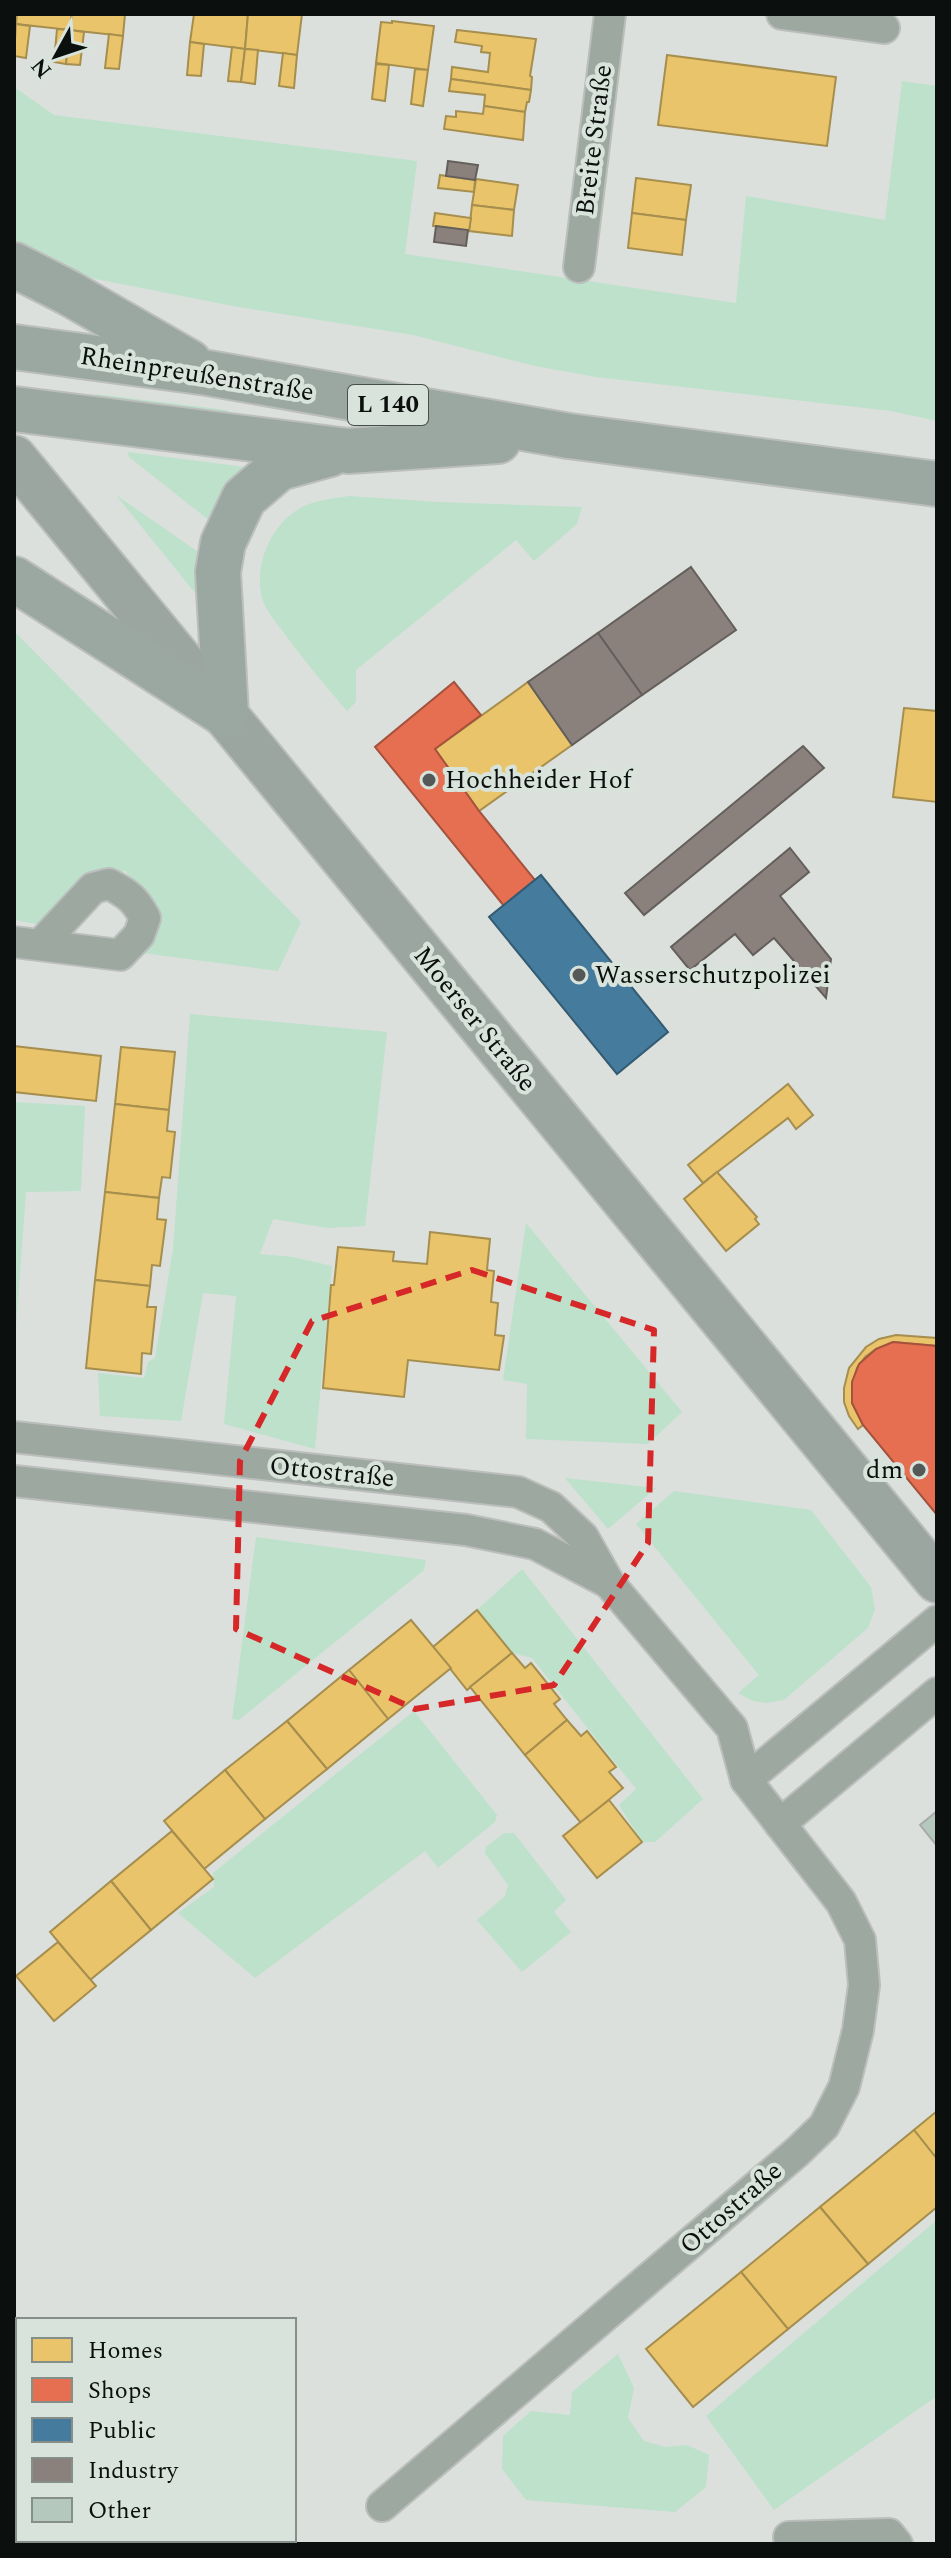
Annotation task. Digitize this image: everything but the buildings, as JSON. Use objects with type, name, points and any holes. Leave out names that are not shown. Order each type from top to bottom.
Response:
[{"type":"main road","points":[[14,265],[208,373]]},
{"type":"main road","name":"Rheinpreußenstraße","points":[[14,347],[208,373],[569,436],[937,484]]},
{"type":"main road","name":"Rheinpreußenstraße","points":[[14,409],[348,451],[569,436]]},
{"type":"main road","points":[[226,715],[218,572],[223,543],[244,498],[279,468],[312,457],[348,451]]},
{"type":"main road","name":"Moerser Straße","points":[[14,458],[937,1580]]},
{"type":"main road","points":[[14,579],[226,715]]},
{"type":"street","name":"Breite Straße","points":[[579,267],[610,14]]},
{"type":"street","points":[[782,14],[884,28]]},
{"type":"street","name":"Ottostraße","points":[[14,1437],[518,1492],[551,1507],[583,1537],[609,1583],[732,1728],[746,1780],[841,1902],[860,1940],[864,1985],[858,2030],[844,2087],[824,2126],[382,2506]]},
{"type":"street","name":"Ottostraße","points":[[14,1481],[466,1530],[535,1544],[609,1583]]},
{"type":"street","points":[[746,1780],[937,1621]]},
{"type":"street","points":[[780,1824],[937,1693]]},
{"type":"street","points":[[789,2537],[889,2534],[897,2544]]},
{"type":"highlighted area","points":[[472,1270],[654,1330],[648,1543],[554,1685],[415,1709],[236,1629],[240,1461],[312,1321]]},
{"type":"green space","points":[[902,81],[937,86],[937,421],[891,411],[596,377],[535,366],[413,335],[233,306],[60,272],[14,247],[14,87],[54,115],[417,161],[405,254],[736,303],[746,196],[885,220]]},
{"type":"green space","points":[[95,394],[227,410],[229,415],[98,400]]},
{"type":"green space","points":[[128,452],[251,467],[210,521],[129,457]]},
{"type":"green space","points":[[116,495],[204,556],[200,599]]},
{"type":"green space","points":[[349,496],[582,507],[577,524],[534,561],[516,540],[356,670],[356,702],[347,711],[270,614],[262,598],[260,584],[264,554],[287,518],[312,503]]},
{"type":"green space","points":[[14,631],[301,922],[278,971],[142,953],[158,912],[125,871],[89,879],[42,925],[14,920]]},
{"type":"green space","points":[[190,1014],[387,1032],[365,1226],[327,1228],[273,1219],[260,1254],[293,1257],[332,1266],[315,1449],[224,1424],[236,1296],[203,1293],[181,1421],[100,1416],[98,1373],[144,1378],[148,1362],[155,1358],[173,1249]]},
{"type":"green space","points":[[14,1102],[85,1106],[81,1191],[26,1192],[15,1340]]},
{"type":"green space","points":[[526,1223],[682,1412],[648,1444],[526,1439],[527,1384],[503,1380]]},
{"type":"green space","points":[[565,1478],[656,1488],[608,1529]]},
{"type":"green space","points":[[674,1491],[811,1510],[871,1587],[875,1609],[868,1628],[784,1700],[766,1703],[753,1701],[738,1693],[759,1675],[636,1524]]},
{"type":"green space","points":[[256,1537],[426,1560],[424,1570],[239,1720],[232,1719]]},
{"type":"green space","points":[[522,1569],[703,1799],[655,1842],[642,1842],[619,1805],[636,1789],[532,1658],[512,1653],[477,1610]]},
{"type":"green space","points":[[414,1711],[497,1815],[495,1822],[438,1868],[425,1851],[255,1978],[178,1913],[214,1887],[213,1873]]},
{"type":"green space","points":[[504,1833],[514,1833],[566,1900],[554,1912],[571,1932],[522,1972],[477,1920],[505,1896],[508,1885],[485,1853],[486,1847]]},
{"type":"green space","points":[[937,2220],[937,2396],[774,2510],[706,2416]]},
{"type":"green space","points":[[618,2354],[634,2388],[628,2418],[644,2441],[665,2447],[687,2445],[709,2455],[706,2487],[675,2512],[526,2500],[502,2469],[503,2436],[531,2411],[570,2415],[572,2392]]},
{"type":"place","name":"Hochheider Hof","points":[[429,780]]},
{"type":"place","name":"Wasserschutzpolizei","points":[[579,975]]},
{"type":"place","name":"dm","points":[[919,1470]]}]
